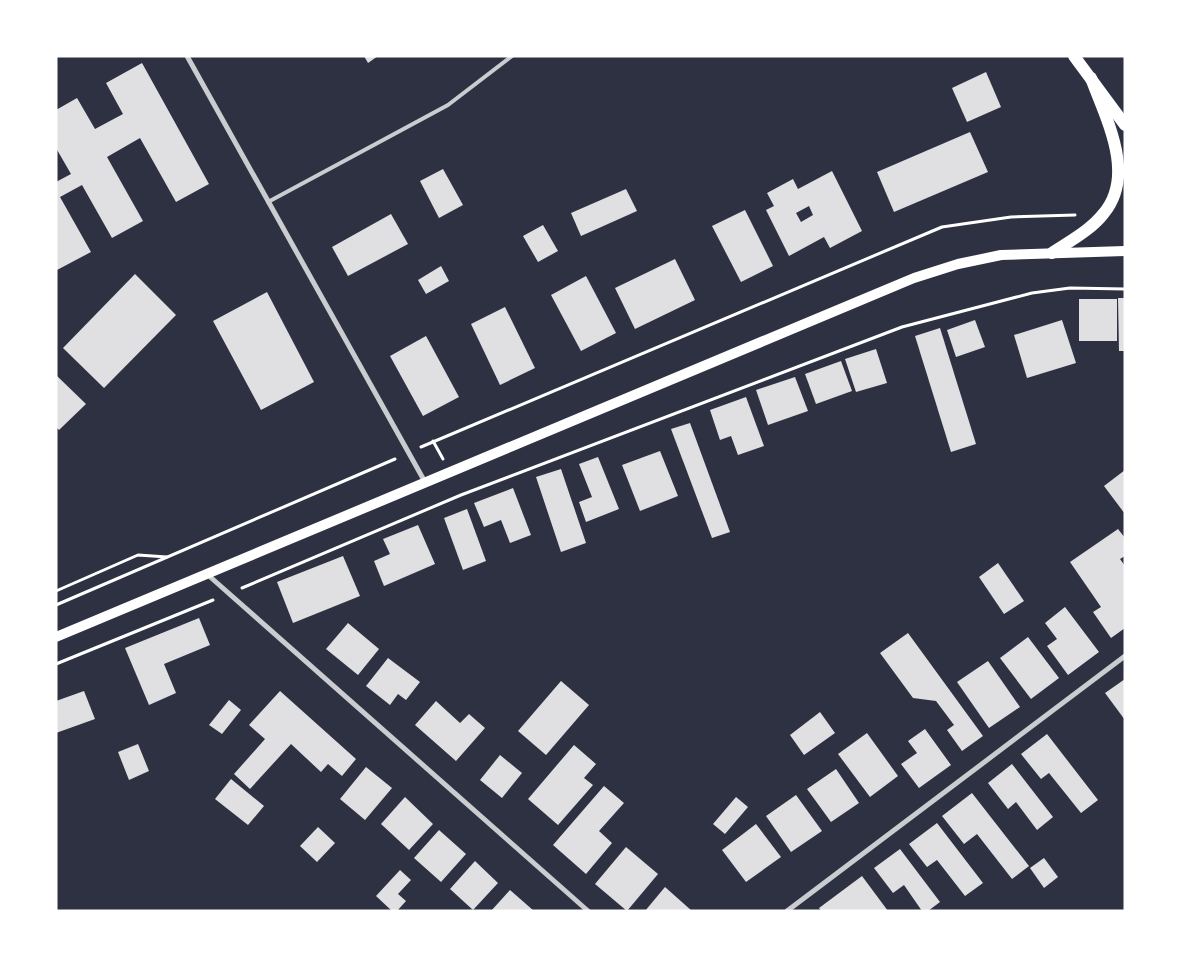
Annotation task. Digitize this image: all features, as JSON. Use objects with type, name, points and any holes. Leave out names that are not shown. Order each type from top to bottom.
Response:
[{"type":"main road","points":[[1074,56],[1125,125]]},
{"type":"main road","points":[[1052,253],[1094,224],[1105,213],[1117,188],[1120,173],[1114,144],[1091,78]]},
{"type":"main road","points":[[56,637],[914,278],[958,264],[1002,255],[1125,251]]},
{"type":"street","points":[[187,56],[425,483]]},
{"type":"street","points":[[208,574],[588,911]]},
{"type":"street","points":[[786,911],[1125,656]]},
{"type":"lane","points":[[268,202],[448,105],[512,56]]},
{"type":"path","points":[[56,605],[408,453],[942,227],[1011,217],[1073,216],[1081,212]]},
{"type":"path","points":[[56,664],[231,593],[461,495],[902,327],[1032,293],[1070,288],[1125,289]]},
{"type":"path","points":[[56,591],[138,555],[170,557]]},
{"type":"building","points":[[364,56],[378,56],[368,63]]},
{"type":"building","points":[[142,63],[209,184],[176,202],[140,138],[107,157],[143,221],[112,238],[82,185],[60,197],[91,252],[57,270],[56,182],[71,174],[56,148],[56,110],[77,98],[95,129],[123,114],[106,83]]},
{"type":"building","points":[[986,72],[1001,107],[967,122],[952,88]]},
{"type":"building","points":[[970,132],[988,172],[894,212],[877,172]]},
{"type":"building","points":[[443,169],[463,205],[439,218],[420,181]]},
{"type":"building","points":[[832,171],[862,231],[830,248],[824,237],[789,256],[766,210],[774,206],[767,193],[793,179],[798,189]],"holes":[[[809,206],[813,215],[801,222],[796,213]]]},
{"type":"building","points":[[626,189],[637,211],[581,236],[571,213]]},
{"type":"building","points":[[745,210],[773,266],[741,282],[712,226]]},
{"type":"building","points":[[391,214],[408,244],[348,276],[332,247]]},
{"type":"building","points":[[543,225],[558,251],[538,262],[523,236]]},
{"type":"building","points":[[675,259],[695,300],[635,329],[615,288]]},
{"type":"building","points":[[441,266],[449,281],[426,294],[418,280]]},
{"type":"building","points":[[135,274],[176,315],[104,388],[63,348]]},
{"type":"building","points":[[586,276],[616,333],[581,351],[551,295]]},
{"type":"building","points":[[267,292],[314,382],[261,410],[213,321]]},
{"type":"building","points":[[1118,298],[1125,298],[1125,351],[1119,351]]},
{"type":"building","points":[[1079,299],[1117,299],[1117,341],[1079,341]]},
{"type":"building","points":[[505,307],[535,368],[500,385],[471,324]]},
{"type":"building","points":[[975,320],[985,347],[956,357],[947,330]]},
{"type":"building","points":[[1062,320],[1076,363],[1027,378],[1014,335]]},
{"type":"building","points":[[940,328],[976,444],[951,452],[915,336]]},
{"type":"building","points":[[426,336],[459,397],[423,416],[390,356]]},
{"type":"building","points":[[876,349],[887,383],[856,392],[845,359]]},
{"type":"building","points":[[841,361],[852,391],[816,404],[805,374]]},
{"type":"building","points":[[56,375],[86,404],[59,430],[56,427]]},
{"type":"building","points":[[795,377],[808,411],[768,425],[756,390]]},
{"type":"building","points":[[746,397],[764,446],[738,455],[731,436],[720,440],[710,410]]},
{"type":"building","points":[[690,423],[730,532],[712,538],[671,429]]},
{"type":"building","points":[[660,451],[678,496],[640,511],[622,465]]},
{"type":"building","points":[[598,457],[619,509],[586,522],[579,502],[592,497],[579,464]]},
{"type":"building","points":[[561,469],[586,543],[561,552],[536,477]]},
{"type":"building","points":[[1125,470],[1125,514],[1104,486]]},
{"type":"building","points":[[513,488],[531,535],[510,543],[501,520],[484,527],[474,503]]},
{"type":"building","points":[[467,509],[486,561],[463,570],[444,518]]},
{"type":"building","points":[[418,525],[435,564],[384,586],[374,561],[390,554],[383,539]]},
{"type":"building","points":[[1118,529],[1125,538],[1125,556],[1120,559],[1125,566],[1125,628],[1111,638],[1093,612],[1101,607],[1070,562]]},
{"type":"building","points":[[343,556],[360,596],[293,623],[277,582]]},
{"type":"building","points":[[998,563],[1024,601],[1004,614],[979,577]]},
{"type":"building","points":[[1065,607],[1099,652],[1068,675],[1047,646],[1057,639],[1045,623]]},
{"type":"building","points":[[199,618],[210,645],[164,664],[176,693],[149,705],[125,648]]},
{"type":"building","points":[[348,623],[379,649],[358,675],[326,649]]},
{"type":"building","points":[[908,633],[983,736],[962,751],[947,730],[954,725],[936,701],[913,698],[880,653]]},
{"type":"building","points":[[1028,637],[1059,678],[1031,699],[1000,658]]},
{"type":"building","points":[[388,658],[420,682],[406,700],[398,694],[390,705],[366,686]]},
{"type":"building","points":[[988,661],[1020,707],[989,728],[957,682]]},
{"type":"building","points":[[1125,679],[1125,720],[1105,693]]},
{"type":"building","points":[[561,681],[589,705],[546,755],[518,731]]},
{"type":"building","points":[[84,691],[95,719],[56,733],[56,701]]},
{"type":"building","points":[[280,691],[356,759],[342,776],[328,764],[321,772],[291,744],[250,789],[234,774],[265,739],[249,725]]},
{"type":"building","points":[[229,700],[241,710],[222,734],[209,725]]},
{"type":"building","points":[[436,701],[460,723],[469,714],[485,728],[456,761],[415,725]]},
{"type":"building","points":[[820,712],[835,733],[804,755],[790,735]]},
{"type":"building","points":[[925,729],[951,765],[919,788],[901,764],[917,753],[908,741]]},
{"type":"building","points":[[867,733],[898,776],[870,797],[838,754]]},
{"type":"building","points":[[1047,734],[1098,800],[1081,813],[1049,773],[1041,779],[1021,754]]},
{"type":"building","points":[[138,744],[149,771],[129,780],[118,752]]},
{"type":"building","points":[[574,745],[596,764],[584,778],[593,785],[558,825],[528,799]]},
{"type":"building","points":[[500,755],[522,773],[502,798],[480,780]]},
{"type":"building","points":[[1012,764],[1053,817],[1037,830],[1016,802],[1008,809],[988,783]]},
{"type":"building","points":[[366,767],[392,788],[365,820],[340,799]]},
{"type":"building","points":[[836,769],[859,803],[831,822],[807,789]]},
{"type":"building","points":[[231,779],[264,806],[248,825],[215,799]]},
{"type":"building","points":[[604,786],[624,803],[599,831],[612,843],[586,874],[553,845]]},
{"type":"building","points":[[972,793],[1029,866],[1012,879],[977,834],[964,844],[942,816]]},
{"type":"building","points":[[796,795],[822,831],[791,852],[766,816]]},
{"type":"building","points":[[405,797],[433,824],[409,850],[381,824]]},
{"type":"building","points":[[736,797],[748,807],[725,834],[713,824]]},
{"type":"building","points":[[937,823],[983,883],[965,896],[937,860],[927,867],[909,844]]},
{"type":"building","points":[[756,824],[781,857],[746,882],[722,850]]},
{"type":"building","points":[[318,827],[335,843],[317,862],[300,846]]},
{"type":"building","points":[[439,830],[466,854],[441,882],[414,858]]},
{"type":"building","points":[[626,847],[658,874],[627,911],[595,884]]},
{"type":"building","points":[[900,849],[940,902],[928,911],[922,911],[904,885],[893,893],[874,868]]},
{"type":"building","points":[[1044,858],[1058,877],[1044,888],[1030,868]]},
{"type":"building","points":[[475,861],[498,883],[473,910],[450,889]]},
{"type":"building","points":[[400,870],[411,880],[398,894],[406,901],[397,911],[392,911],[376,896]]},
{"type":"building","points":[[862,876],[888,911],[821,911],[819,908]]},
{"type":"building","points":[[665,887],[692,911],[645,911]]},
{"type":"building","points":[[510,890],[534,911],[491,911]]}]
